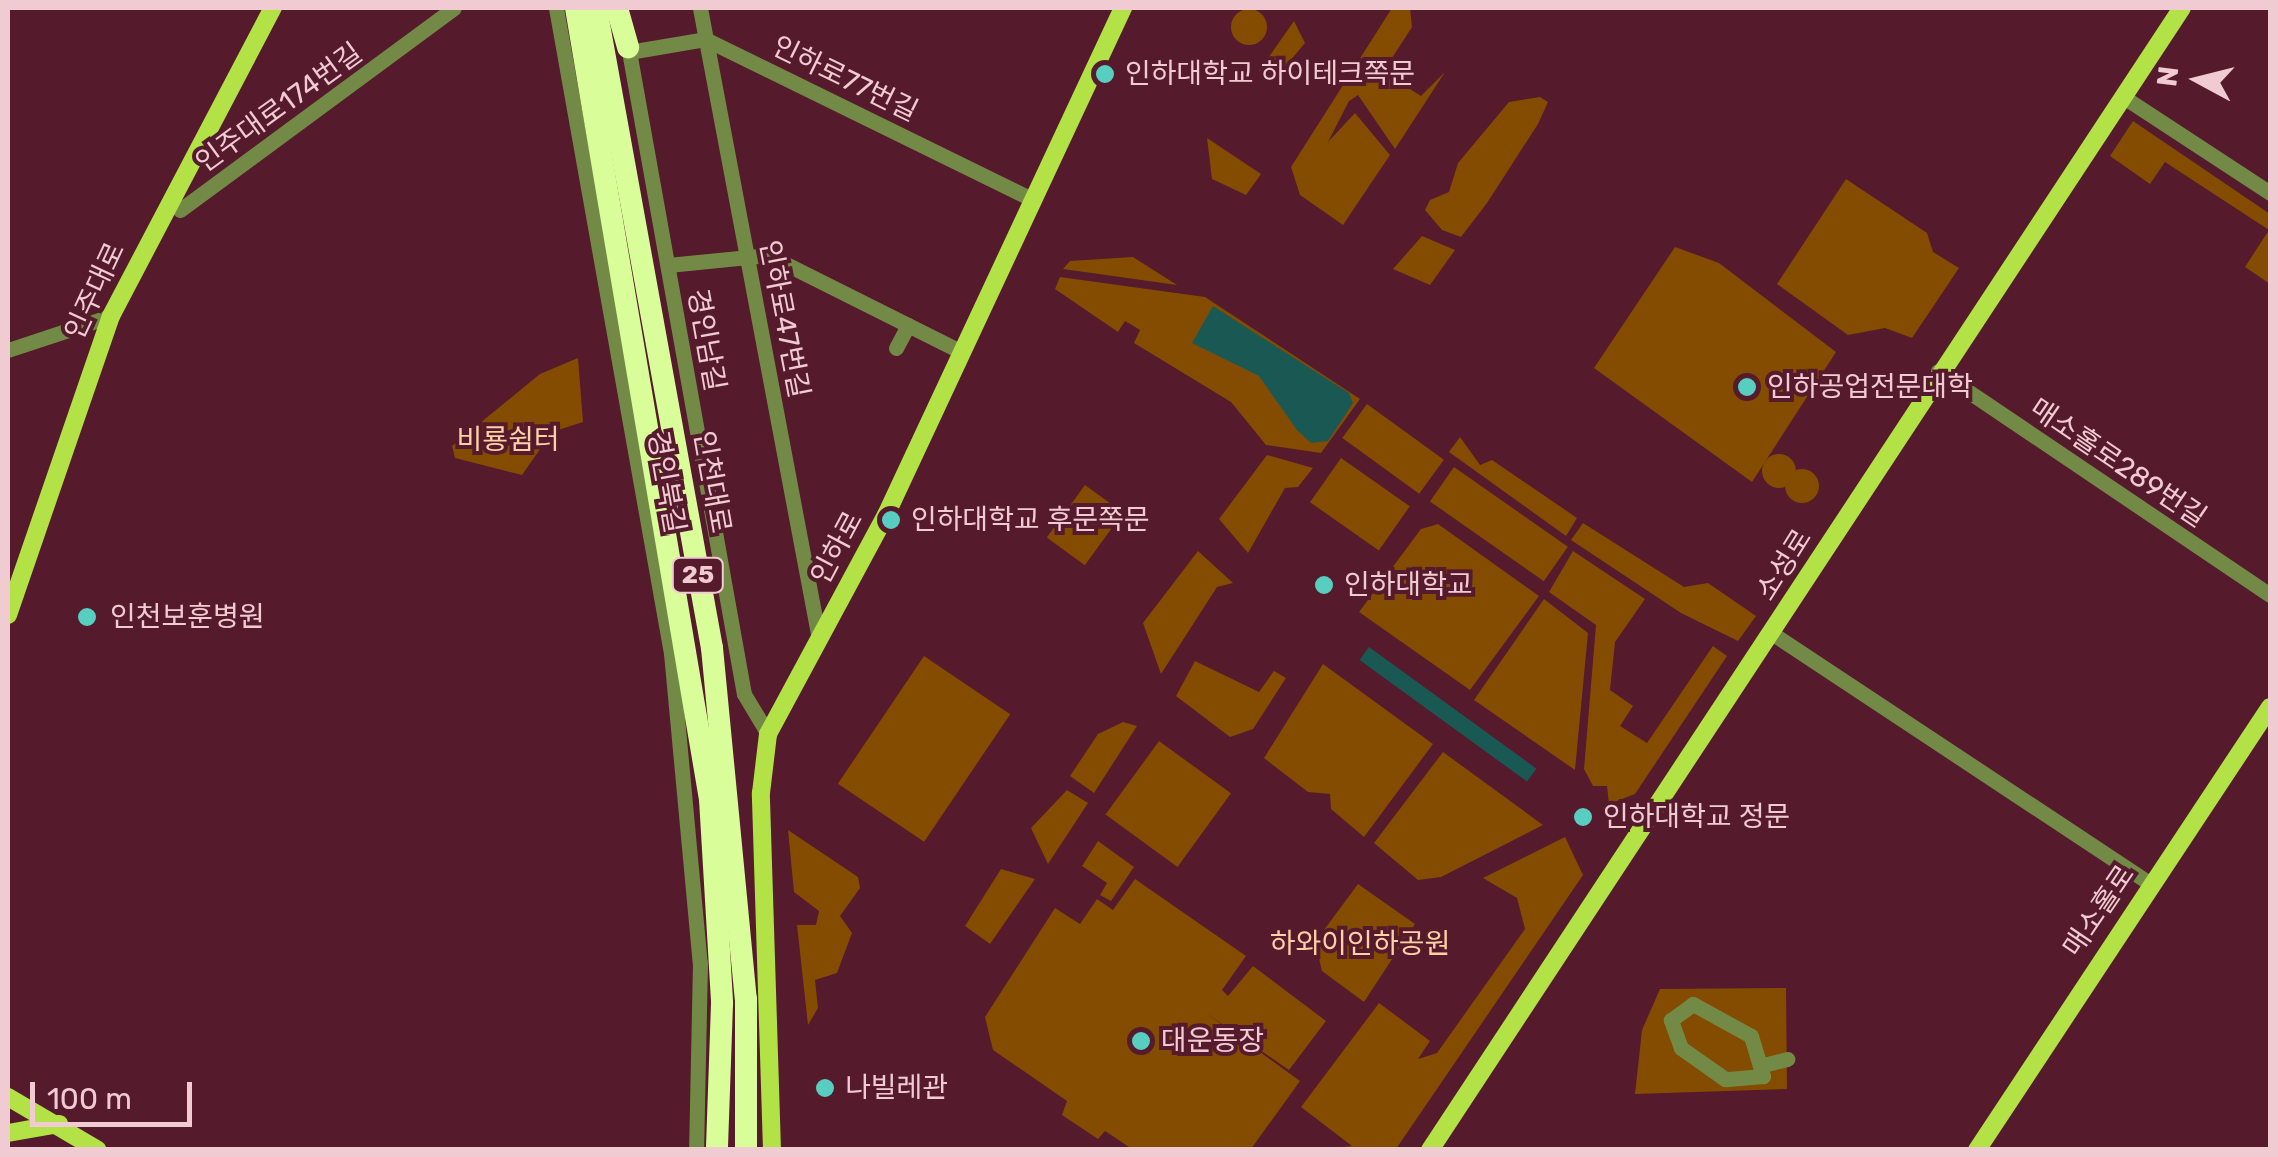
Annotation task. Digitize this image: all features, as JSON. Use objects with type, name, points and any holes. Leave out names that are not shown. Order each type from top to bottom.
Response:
[{"type":"highway","name":"인천대로","points":[[576,8],[710,799],[722,1004],[717,1150]]},
{"type":"highway","name":"인천대로","points":[[596,8],[714,666],[746,999],[746,1150]]},
{"type":"highway","points":[[619,8],[628,49]]},
{"type":"main road","name":"인주대로","points":[[8,615],[111,316],[159,222],[176,204],[273,8]]},
{"type":"main road","name":"인하로","points":[[772,1150],[761,793],[768,734],[819,639],[960,351],[1123,8]]},
{"type":"main road","name":"소성로","points":[[1430,1150],[1774,634],[1938,372],[2182,8]]},
{"type":"main road","name":"매소홀로","points":[[1980,1147],[2270,707]]},
{"type":"main road","points":[[8,1096],[59,1124],[88,1147]]},
{"type":"main road","points":[[8,1133],[59,1124]]},
{"type":"street","name":"인주대로174번길","points":[[176,204],[454,8]]},
{"type":"street","name":"경인북길","points":[[556,8],[672,653],[700,962],[696,1150]]},
{"type":"street","name":"인하로47번길","points":[[700,8],[819,639]]},
{"type":"street","points":[[628,49],[705,40]]},
{"type":"street","name":"인하로77번길","points":[[705,40],[1031,199]]},
{"type":"street","name":"경인남길","points":[[628,49],[744,694],[768,734]]},
{"type":"street","points":[[2122,96],[2270,193]]},
{"type":"street","points":[[668,265],[746,253],[768,256],[960,351]]},
{"type":"street","points":[[8,350],[111,316]]},
{"type":"street","points":[[896,348],[908,325]]},
{"type":"street","name":"매소홀로289번길","points":[[1938,372],[2270,594]]},
{"type":"street","points":[[1774,634],[2151,884]]},
{"type":"street","points":[[1767,1064],[1740,1026],[1693,996],[1670,1020],[1692,1059],[1746,1084],[1767,1064],[1787,1058]]},
{"type":"green space","points":[[1392,8],[1410,8],[1412,27],[1383,72],[1421,96],[1445,72],[1395,149],[1358,95],[1349,101],[1328,142],[1355,113],[1390,155],[1343,225],[1300,195],[1291,167]]},
{"type":"green space","points":[[1249,9],[1262,14],[1267,27],[1262,40],[1249,45],[1236,40],[1231,27],[1236,14]]},
{"type":"green space","points":[[1294,21],[1305,43],[1273,81],[1259,71]]},
{"type":"green space","points":[[1540,97],[1548,102],[1538,124],[1487,203],[1461,237],[1442,230],[1425,210],[1430,200],[1449,192],[1458,163],[1509,102]]},
{"type":"green space","points":[[2133,121],[2270,214],[2270,284],[2245,267],[2269,230],[2165,162],[2150,184],[2110,156]]},
{"type":"green space","points":[[1207,138],[1261,174],[1246,195],[1212,179]]},
{"type":"green space","points":[[1846,179],[1927,233],[1933,252],[1959,268],[1912,338],[1885,328],[1848,335],[1777,284]]},
{"type":"green space","points":[[1422,236],[1455,250],[1430,285],[1393,269]]},
{"type":"green space","points":[[1675,247],[1719,263],[1836,352],[1752,482],[1594,368]]},
{"type":"green space","points":[[1133,257],[1177,285],[1063,269],[1070,261]]},
{"type":"green space","points":[[1060,277],[1205,297],[1360,399],[1321,453],[1266,445],[1231,402],[1134,343],[1140,330],[1125,321],[1118,332],[1055,289]]},
{"type":"green space","name":"비룡쉼터","points":[[578,358],[583,422],[552,432],[522,475],[455,458],[452,446],[540,374]]},
{"type":"green space","points":[[1367,404],[1444,460],[1419,494],[1342,438]]},
{"type":"green space","points":[[1460,437],[1480,465],[1492,460],[1577,518],[1566,536],[1449,452]]},
{"type":"green space","points":[[1779,454],[1791,459],[1796,471],[1791,483],[1779,488],[1767,483],[1762,471],[1767,459]]},
{"type":"green space","points":[[1267,455],[1313,468],[1298,487],[1285,488],[1248,553],[1219,519]]},
{"type":"green space","points":[[1341,458],[1410,506],[1379,550],[1310,502]]},
{"type":"green space","points":[[1454,467],[1568,547],[1544,581],[1430,501]]},
{"type":"green space","points":[[1802,469],[1814,474],[1819,486],[1814,498],[1802,503],[1790,498],[1785,486],[1790,474]]},
{"type":"green space","points":[[1085,485],[1123,513],[1085,565],[1047,538]]},
{"type":"green space","points":[[1583,523],[1684,587],[1708,583],[1756,616],[1738,641],[1681,613],[1571,540]]},
{"type":"green space","points":[[1438,524],[1539,596],[1470,690],[1359,612],[1421,529]]},
{"type":"green space","points":[[1198,551],[1233,583],[1217,587],[1161,674],[1143,623]]},
{"type":"green space","points":[[1573,551],[1645,599],[1615,642],[1610,690],[1633,706],[1620,726],[1647,743],[1713,646],[1727,656],[1635,794],[1609,804],[1607,786],[1593,786],[1584,769],[1596,625],[1549,592]]},
{"type":"green space","points":[[1544,599],[1588,633],[1575,770],[1474,700]]},
{"type":"green space","points":[[924,656],[1010,714],[924,842],[838,784]]},
{"type":"green space","points":[[1195,661],[1259,692],[1274,671],[1286,678],[1253,729],[1230,737],[1176,696]]},
{"type":"green space","points":[[1323,664],[1433,744],[1364,837],[1331,809],[1330,794],[1308,792],[1264,758]]},
{"type":"green space","points":[[1123,722],[1137,726],[1094,793],[1070,776],[1098,734]]},
{"type":"green space","points":[[1159,741],[1231,793],[1178,867],[1106,815]]},
{"type":"green space","points":[[1443,752],[1543,825],[1441,877],[1418,880],[1374,843]]},
{"type":"green space","points":[[1067,790],[1088,803],[1048,864],[1031,828]]},
{"type":"green space","points":[[788,830],[858,877],[860,888],[840,916],[852,933],[837,973],[815,980],[818,1008],[808,1025],[797,925],[816,925],[819,911],[794,892]]},
{"type":"green space","points":[[1565,837],[1583,875],[1396,1149],[1324,1149],[1352,1146],[1301,1107],[1379,1003],[1430,1041],[1418,1059],[1437,1053],[1525,929],[1517,898],[1483,878]]},
{"type":"green space","points":[[1098,841],[1134,867],[1111,901],[1100,895],[1107,883],[1082,866]]},
{"type":"green space","points":[[1001,869],[1035,879],[990,944],[965,926]]},
{"type":"green space","points":[[1135,879],[1246,956],[1222,990],[1228,996],[1253,966],[1326,1021],[1289,1070],[1206,1013],[1300,1081],[1251,1149],[1132,1149],[1105,1131],[1098,1139],[1062,1115],[1067,1101],[993,1050],[985,1017],[1055,908],[1080,924],[1097,899],[1113,910]]},
{"type":"green space","name":"하와이인하공원","points":[[1358,884],[1415,924],[1364,1002],[1322,971],[1315,942]]},
{"type":"green space","points":[[1786,988],[1787,1089],[1635,1094],[1642,1030],[1660,989]]},
{"type":"water","points":[[1213,306],[1349,393],[1353,403],[1328,441],[1311,443],[1297,430],[1259,376],[1192,343]]},
{"type":"water","points":[[1369,647],[1536,769],[1527,782],[1360,660]]},
{"type":"place","name":"인하대학교 하이테크쪽문","points":[[1105,74]]},
{"type":"place","name":"인하공업전문대학","points":[[1747,387]]},
{"type":"place","name":"인하대학교 후문쪽문","points":[[891,520]]},
{"type":"place","name":"인하대학교","points":[[1324,585]]},
{"type":"place","name":"인천보훈병원","points":[[87,617]]},
{"type":"place","name":"인하대학교 정문","points":[[1583,817]]},
{"type":"place","name":"대운동장","points":[[1141,1041]]},
{"type":"place","name":"나빌레관","points":[[825,1088]]}]
